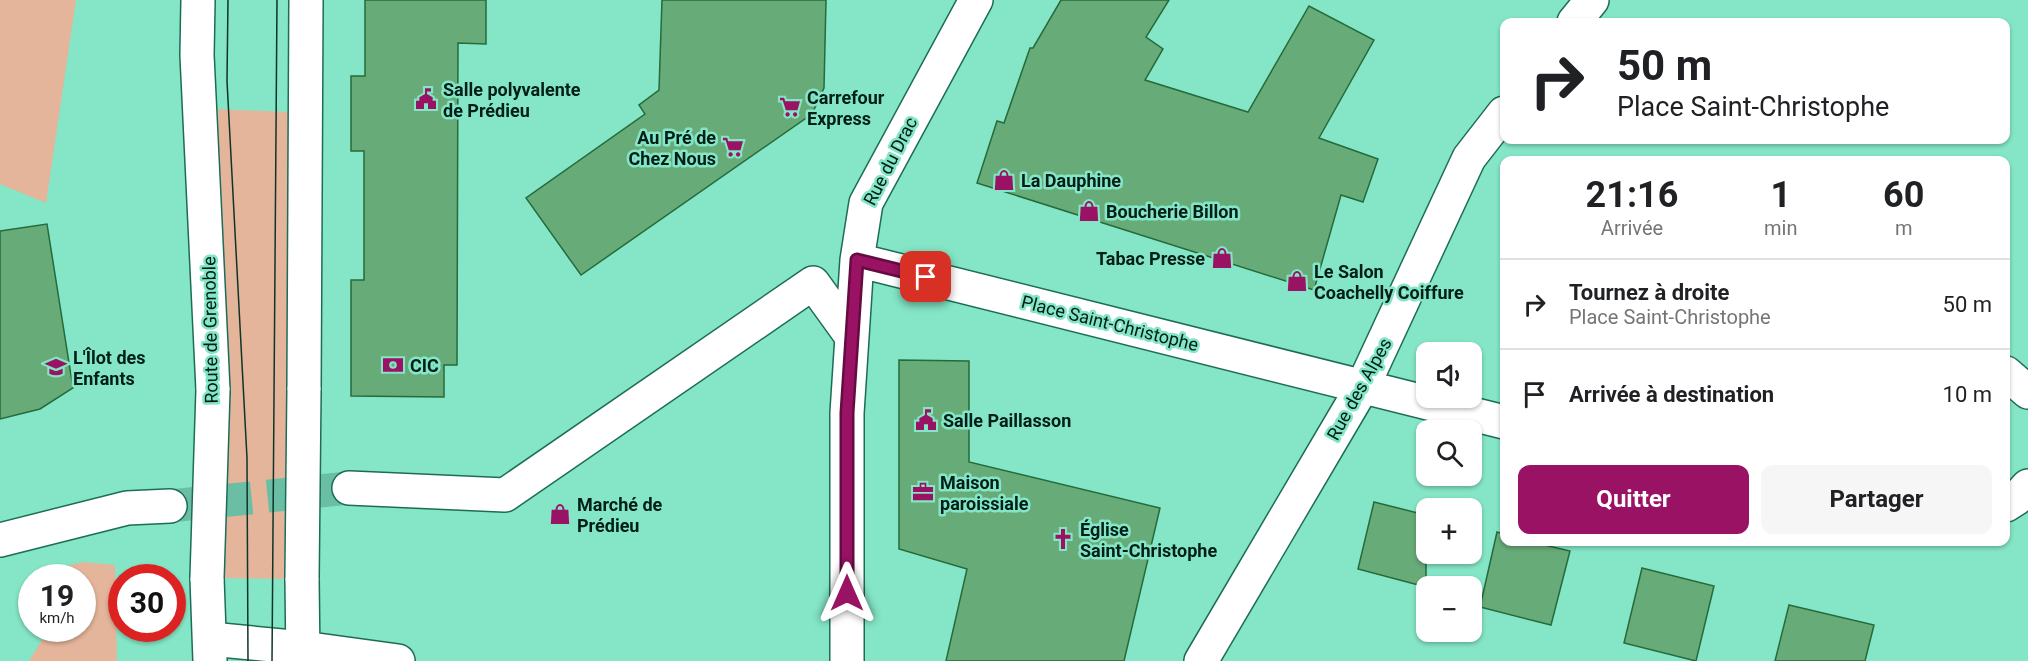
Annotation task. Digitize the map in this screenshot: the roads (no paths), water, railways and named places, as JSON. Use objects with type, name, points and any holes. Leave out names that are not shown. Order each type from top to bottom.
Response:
[{"type":"street","name":"Route de Grenoble","points":[[198,0],[197,55],[209,256],[213,390],[207,578],[210,650]]},
{"type":"street","points":[[303,655],[306,0]]},
{"type":"street","name":"Rue du Drac","points":[[847,661],[847,413],[857,260],[866,203],[976,0]]},
{"type":"street","points":[[1577,18],[1592,0]]},
{"type":"street","name":"Rue des Alpes","points":[[1201,661],[1363,386],[1469,159],[1500,118]]},
{"type":"street","name":"Place Saint-Christophe","points":[[857,260],[1500,421]]},
{"type":"street","points":[[349,489],[505,495],[813,283],[852,337]]},
{"type":"street","points":[[2010,376],[2028,392]]},
{"type":"street","points":[[2010,502],[2028,486]]},
{"type":"street","points":[[0,540],[127,508],[170,506]]},
{"type":"street","points":[[210,650],[398,661]]},
{"type":"tunnel","points":[[170,506],[349,488]]},
{"type":"tram line","points":[[228,0],[227,81],[247,458],[248,661]]},
{"type":"tram line","points":[[272,661],[277,0]]},
{"type":"place","name":"Salle polyvalente de Prédieu","points":[[426,99]]},
{"type":"place","name":"Carrefour Express","points":[[790,107]]},
{"type":"place","name":"Au Pré de Chez Nous","points":[[733,147]]},
{"type":"place","name":"La Dauphine","points":[[1004,180]]},
{"type":"place","name":"Boucherie Billon","points":[[1089,211]]},
{"type":"place","name":"Tabac Presse","points":[[1222,258]]},
{"type":"place","name":"Le Salon Coachelly Coiffure","points":[[1297,281]]},
{"type":"place","name":"CIC","points":[[393,365]]},
{"type":"place","name":"L'Îlot des Enfants","points":[[56,367]]},
{"type":"place","name":"Salle Paillasson","points":[[926,420]]},
{"type":"place","name":"Maison paroissiale","points":[[923,492]]},
{"type":"place","name":"Marché de Prédieu","points":[[560,514]]},
{"type":"place","name":"Église Saint-Christophe","points":[[1063,539]]}]
